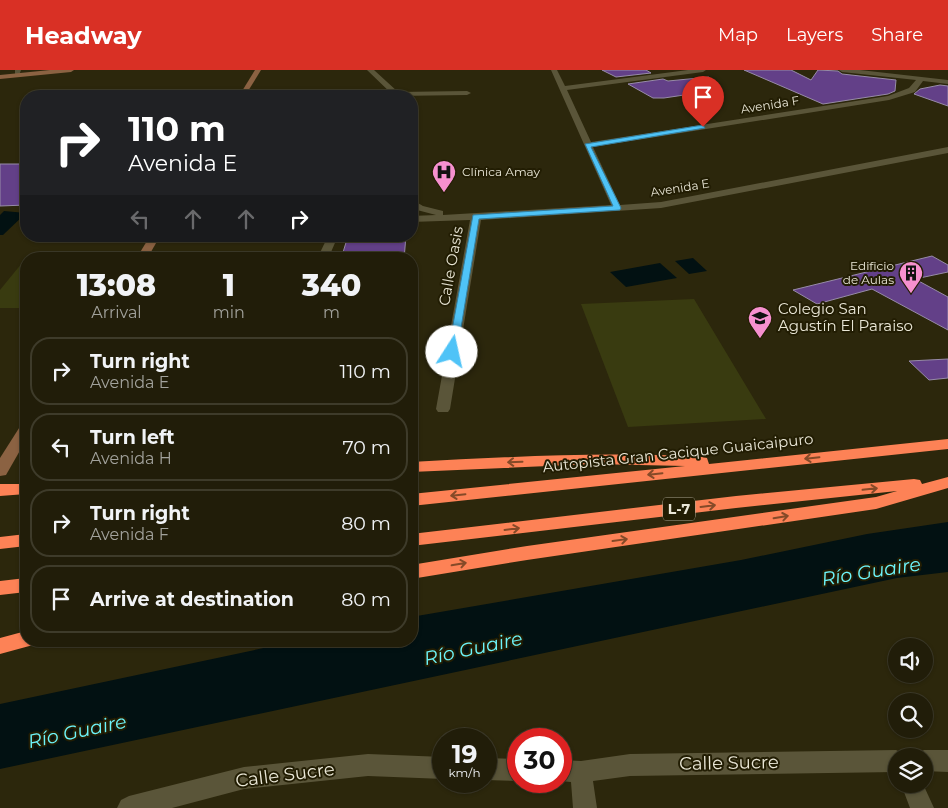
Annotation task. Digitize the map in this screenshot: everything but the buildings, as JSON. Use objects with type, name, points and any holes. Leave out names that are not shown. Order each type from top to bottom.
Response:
[{"type":"highway","name":"Autopista Gran Cacique Guaicaipuro","points":[[418,499],[948,444]]},
{"type":"highway","points":[[418,467],[645,458],[738,465]]},
{"type":"highway","points":[[418,571],[527,552],[876,503],[948,482]]},
{"type":"highway","name":"L-7","points":[[418,539],[736,502],[948,482]]},
{"type":"highway","points":[[0,490],[20,489]]},
{"type":"highway","points":[[0,543],[20,541]]},
{"type":"highway","points":[[0,588],[20,586]]},
{"type":"highway","points":[[0,644],[20,640]]},
{"type":"street","points":[[0,77],[17,73],[71,70]]},
{"type":"street","points":[[246,90],[258,70]]},
{"type":"street","points":[[370,70],[392,90]]},
{"type":"street","points":[[554,70],[617,208]]},
{"type":"street","points":[[562,89],[703,70]]},
{"type":"street","points":[[842,70],[948,78]]},
{"type":"street","points":[[876,70],[948,82]]},
{"type":"street","points":[[914,70],[921,77]]},
{"type":"street","name":"Avenida F","points":[[588,145],[889,98],[912,90],[921,77]]},
{"type":"street","points":[[418,94],[467,93]]},
{"type":"street","name":"Avenida E","points":[[418,218],[476,217],[661,205],[948,150]]},
{"type":"street","points":[[418,206],[429,211],[476,217]]},
{"type":"street","name":"Calle Oasis","points":[[442,409],[476,217]]},
{"type":"street","points":[[0,471],[20,438]]},
{"type":"street","name":"Calle Sucre","points":[[572,771],[630,765],[888,761]]},
{"type":"street","points":[[933,761],[948,761]]},
{"type":"street","name":"Calle Sucre","points":[[129,808],[244,778],[368,765],[432,768]]},
{"type":"street","points":[[572,774],[585,808]]},
{"type":"street","points":[[916,793],[922,808]]},
{"type":"shaded area","points":[[20,265],[20,308],[0,308],[0,290]]},
{"type":"shaded area","points":[[694,299],[766,419],[628,427],[581,304]]},
{"type":"water","points":[[4,211],[20,212],[20,219],[3,235],[0,235],[0,215]]},
{"type":"water","points":[[693,258],[707,271],[689,274],[675,261]]},
{"type":"water","points":[[660,263],[677,278],[626,287],[610,272]]},
{"type":"water","name":"Río Guaire","points":[[948,522],[948,572],[897,578],[0,769],[0,704],[269,647],[418,647],[418,616],[741,560],[867,534]]},
{"type":"place","name":"Clínica Amay","points":[[444,193]]},
{"type":"place","name":"Edificio de Aulas","points":[[911,294]]},
{"type":"place","name":"Colegio San Agustín El Paraiso","points":[[760,339]]},
{"type":"route","points":[[452,352],[476,217],[617,208],[588,145],[703,127]]}]
